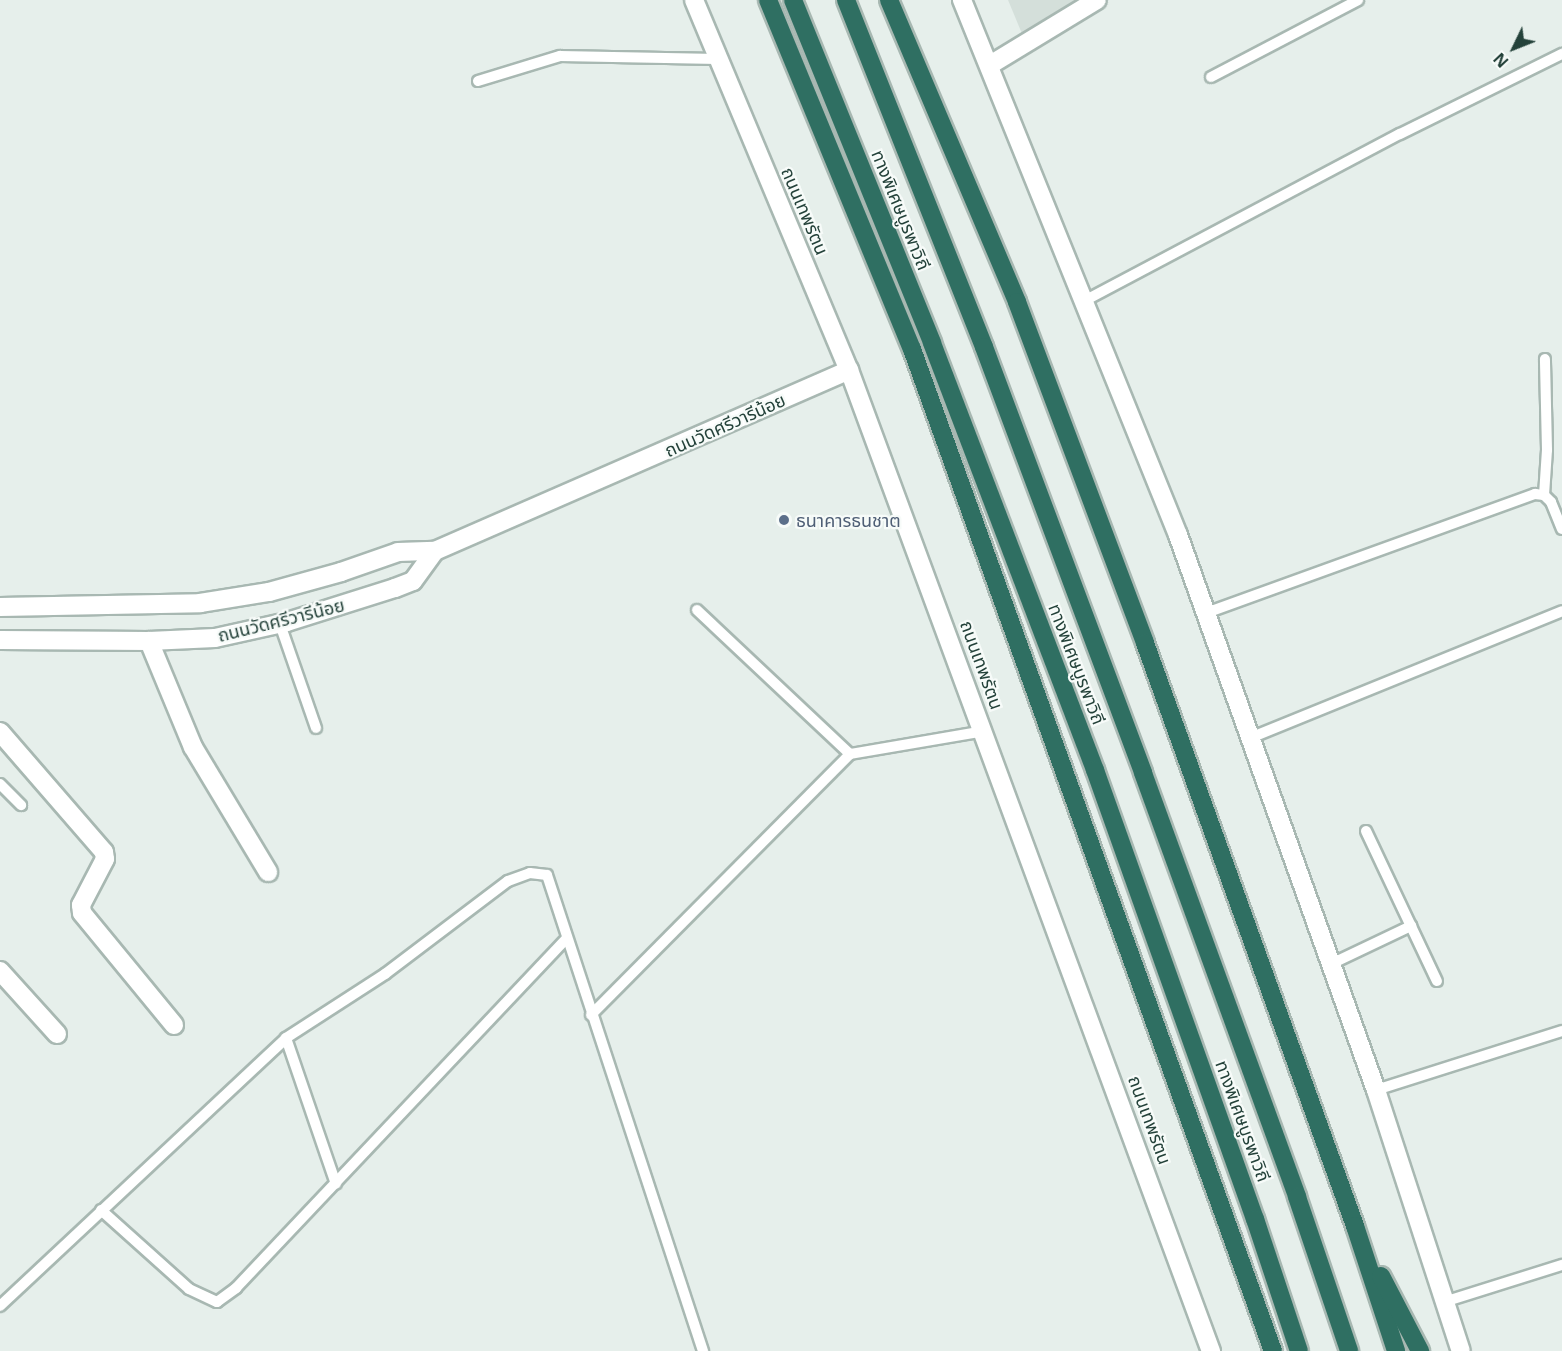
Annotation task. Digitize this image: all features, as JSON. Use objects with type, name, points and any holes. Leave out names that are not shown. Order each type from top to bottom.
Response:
[{"type":"highway","name":"ถนนเทพรัตน","points":[[768,0],[912,349],[1273,1351]]},
{"type":"highway","name":"ทางพิเศษบูรพาวิถี","points":[[793,0],[932,343],[1095,770],[1255,1219],[1299,1351]]},
{"type":"highway","name":"ทางพิเศษบูรพาวิถี","points":[[846,0],[984,347],[1126,728],[1297,1197],[1348,1351]]},
{"type":"highway","points":[[889,0],[1021,313],[1141,632],[1355,1226],[1396,1351]]},
{"type":"highway","points":[[1355,1226],[1420,1351]]},
{"type":"main road","name":"ถนนเทพรัตน","points":[[694,0],[849,370],[1211,1351]]},
{"type":"main road","points":[[962,0],[1178,535],[1376,1090],[1447,1301],[1461,1351]]},
{"type":"main road","points":[[990,65],[1097,0]]},
{"type":"main road","name":"ถนนวัดศรีวารีน้อย","points":[[0,607],[200,603],[269,592],[341,572],[398,552],[435,551],[849,370]]},
{"type":"main road","name":"ถนนวัดศรีวารีน้อย","points":[[0,640],[149,641],[215,638],[280,624],[413,581],[435,551]]},
{"type":"main road","points":[[149,641],[193,747],[268,872]]},
{"type":"main road","points":[[0,732],[104,852],[105,859],[81,905],[82,913],[174,1025]]},
{"type":"main road","points":[[0,971],[57,1034]]},
{"type":"lane","points":[[1211,77],[1358,0]]},
{"type":"lane","points":[[1084,301],[1400,134],[1562,54]]},
{"type":"lane","points":[[478,81],[560,56],[718,59]]},
{"type":"lane","points":[[1544,495],[1547,450],[1545,359]]},
{"type":"lane","points":[[1206,613],[1535,494],[1544,495],[1551,502],[1562,529]]},
{"type":"lane","points":[[697,610],[850,754]]},
{"type":"lane","points":[[1250,738],[1562,611]]},
{"type":"lane","points":[[280,624],[316,728]]},
{"type":"lane","points":[[591,1014],[850,754],[984,731]]},
{"type":"lane","points":[[0,784],[21,805]]},
{"type":"lane","points":[[1366,831],[1437,981]]},
{"type":"lane","points":[[0,1306],[286,1038],[385,974],[508,881],[530,873],[547,875],[566,939],[703,1351]]},
{"type":"lane","points":[[1331,964],[1411,926]]},
{"type":"lane","points":[[101,1210],[189,1289],[217,1302],[236,1288],[336,1184],[566,939]]},
{"type":"lane","points":[[1376,1090],[1562,1030]]},
{"type":"lane","points":[[286,1038],[336,1184]]},
{"type":"lane","points":[[1447,1301],[1562,1265]]},
{"type":"shaded area","points":[[1008,0],[1091,0],[1025,41]]},
{"type":"place","name":"ธนาคารธนชาต","points":[[784,520]]}]
